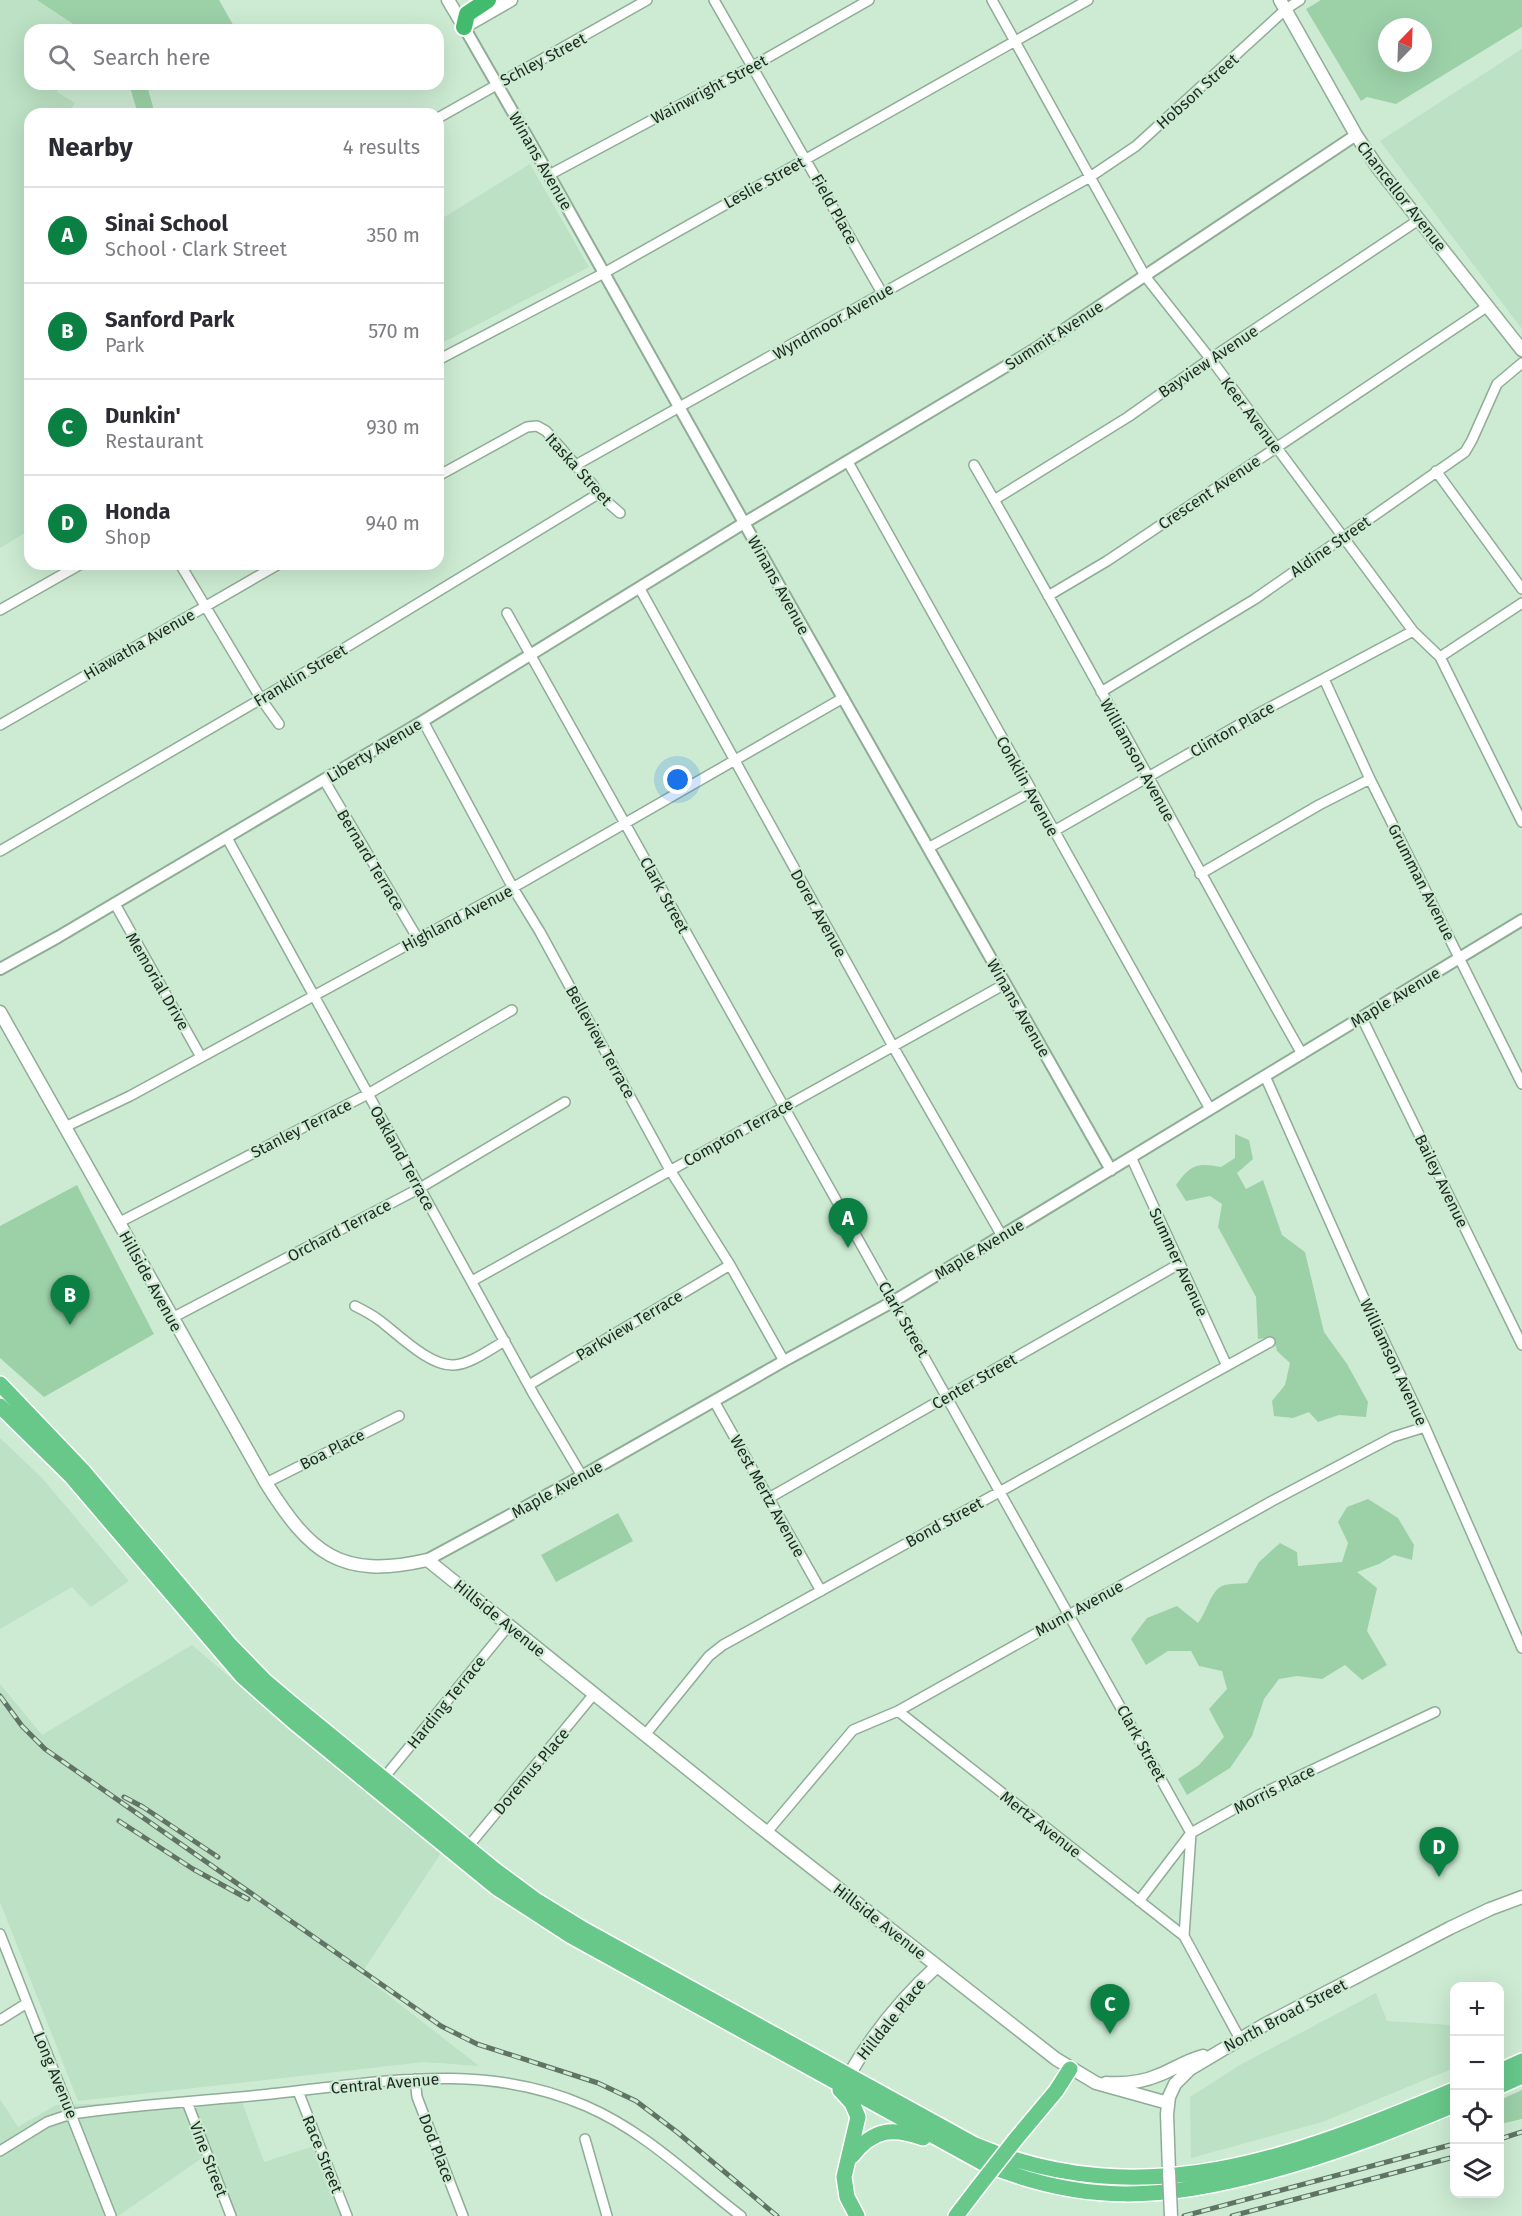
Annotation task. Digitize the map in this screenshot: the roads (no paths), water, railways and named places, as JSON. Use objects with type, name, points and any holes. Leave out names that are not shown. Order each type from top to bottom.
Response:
[{"type":"highway","points":[[464,27],[467,14],[488,0]]},
{"type":"highway","points":[[0,1384],[84,1472],[241,1658],[285,1698],[522,1891],[566,1919],[975,2145],[1013,2162],[1074,2178],[1125,2183],[1158,2182],[1198,2177],[1284,2155],[1351,2133],[1450,2092]]},
{"type":"highway","points":[[0,1406],[71,1476],[242,1676],[294,1722],[470,1867],[519,1904],[563,1932],[967,2155]]},
{"type":"highway","points":[[1504,2069],[1522,2061]]},
{"type":"highway","points":[[956,2216],[1056,2091],[1070,2069]]},
{"type":"highway","points":[[1504,2084],[1522,2076]]},
{"type":"highway","points":[[830,2079],[852,2103],[857,2112],[857,2128],[844,2177],[846,2190],[857,2216]]},
{"type":"highway","points":[[848,2161],[868,2139],[883,2132],[894,2131],[913,2135],[1014,2175],[1063,2188],[1116,2195],[1180,2192],[1230,2182],[1330,2154],[1450,2106]]},
{"type":"main road","name":"Winans Avenue","points":[[448,0],[464,27]]},
{"type":"main road","points":[[464,27],[511,0]]},
{"type":"main road","name":"Chancellor Avenue","points":[[1283,4],[1356,135],[1378,168],[1522,350]]},
{"type":"main road","name":"Hillside Avenue","points":[[0,1012],[266,1483],[302,1534],[314,1545],[335,1558],[353,1564],[376,1567],[426,1560],[767,1832],[1070,2069],[1096,2083],[1168,2103]]},
{"type":"main road","name":"North Broad Street","points":[[1171,2216],[1168,2103],[1172,2088],[1181,2076],[1216,2052],[1450,1928],[1522,1897]]},
{"type":"main road","name":"Hilldale Place","points":[[849,2075],[862,2053],[904,1998],[937,1966]]},
{"type":"main road","points":[[1096,2083],[1123,2083],[1155,2077],[1188,2060],[1216,2052]]},
{"type":"street","name":"Schley Street","points":[[444,114],[496,83],[591,33],[647,0]]},
{"type":"street","name":"Field Place","points":[[714,0],[882,293]]},
{"type":"street","name":"Wainwright Street","points":[[549,175],[753,66],[869,0]]},
{"type":"street","name":"Keer Avenue","points":[[992,0],[1145,276],[1344,536],[1413,631],[1440,657],[1522,822]]},
{"type":"street","name":"Leslie Street","points":[[444,357],[604,273],[1088,0]]},
{"type":"street","name":"Hobson Street","points":[[1090,177],[1136,146],[1283,4],[1300,0]]},
{"type":"street","name":"Winans Avenue","points":[[464,27],[1111,1170]]},
{"type":"street","name":"Summit Avenue","points":[[744,523],[1035,349],[1356,135]]},
{"type":"street","name":"Wyndmoor Avenue","points":[[576,465],[1090,177]]},
{"type":"street","name":"Bayview Avenue","points":[[994,500],[1128,417],[1210,359],[1420,219]]},
{"type":"street","name":"Crescent Avenue","points":[[1048,596],[1107,561],[1488,306]]},
{"type":"street","name":"Aldine Street","points":[[1101,692],[1255,599],[1465,452],[1497,384],[1522,363]]},
{"type":"street","name":"Itaska Street","points":[[444,473],[527,427],[537,426],[546,431],[594,485],[598,494],[620,513]]},
{"type":"street","name":"Conklin Avenue","points":[[848,462],[1210,1109]]},
{"type":"street","name":"Williamson Avenue","points":[[974,465],[1302,1054]]},
{"type":"street","points":[[1436,471],[1522,589]]},
{"type":"street","name":"Franklin Street","points":[[0,851],[261,699],[598,494]]},
{"type":"street","name":"Liberty Avenue","points":[[0,969],[227,838],[423,721],[744,523]]},
{"type":"street","points":[[0,610],[70,570]]},
{"type":"street","points":[[184,570],[261,699],[279,724]]},
{"type":"street","name":"Hiawatha Avenue","points":[[0,725],[268,570]]},
{"type":"street","name":"Dorer Avenue","points":[[640,589],[893,1046],[1002,1236]]},
{"type":"street","points":[[1440,657],[1522,603]]},
{"type":"street","name":"Clark Street","points":[[507,613],[1191,1833]]},
{"type":"street","name":"Clinton Place","points":[[1054,831],[1413,631]]},
{"type":"street","name":"Grumman Avenue","points":[[1324,679],[1370,779],[1522,1084]]},
{"type":"street","name":"Highland Avenue","points":[[65,1127],[129,1096],[513,888],[843,698]]},
{"type":"street","name":"Belleview Terrace","points":[[423,721],[670,1170],[730,1265],[784,1360]]},
{"type":"street","points":[[1200,874],[1370,779]]},
{"type":"street","name":"Bernard Terrace","points":[[324,780],[418,939]]},
{"type":"street","points":[[928,848],[1031,792]]},
{"type":"street","name":"Oakland Terrace","points":[[227,838],[504,1341],[582,1476]]},
{"type":"street","name":"Memorial Drive","points":[[114,904],[201,1057]]},
{"type":"street","name":"Maple Avenue","points":[[426,1560],[582,1476],[784,1360],[894,1301],[1522,920]]},
{"type":"street","name":"Compton Terrace","points":[[471,1281],[1005,984]]},
{"type":"street","name":"Stanley Terrace","points":[[118,1223],[368,1094],[512,1011]]},
{"type":"street","name":"Bailey Avenue","points":[[1362,1018],[1522,1345]]},
{"type":"street","name":"Williamson Avenue","points":[[1265,1076],[1362,1294],[1425,1427],[1522,1648]]},
{"type":"street","name":"Orchard Terrace","points":[[172,1318],[420,1188],[565,1102]]},
{"type":"street","name":"Summer Avenue","points":[[1131,1157],[1227,1366]]},
{"type":"street","name":"Center Street","points":[[769,1498],[1179,1264]]},
{"type":"street","name":"Parkview Terrace","points":[[529,1385],[730,1265]]},
{"type":"street","points":[[355,1306],[441,1364],[454,1365],[467,1362],[504,1341]]},
{"type":"street","name":"Bond Street","points":[[645,1735],[713,1652],[1270,1341]]},
{"type":"street","name":"West Mertz Avenue","points":[[714,1401],[821,1591]]},
{"type":"street","name":"Boa Place","points":[[266,1483],[399,1416]]},
{"type":"street","name":"Munn Avenue","points":[[767,1832],[853,1730],[898,1711],[1272,1501],[1394,1437],[1425,1427]]},
{"type":"street","name":"Harding Terrace","points":[[383,1779],[509,1625]]},
{"type":"street","name":"Doremus Place","points":[[467,1848],[594,1694]]},
{"type":"street","name":"Mertz Avenue","points":[[898,1711],[1184,1936]]},
{"type":"street","name":"Morris Place","points":[[1139,1901],[1191,1833],[1259,1795],[1435,1712]]},
{"type":"street","points":[[1191,1833],[1184,1936],[1240,2039]]},
{"type":"street","name":"Long Avenue","points":[[0,1934],[111,2216]]},
{"type":"street","points":[[0,2020],[27,2003]]},
{"type":"street","name":"Central Avenue","points":[[0,2151],[47,2122],[71,2114],[415,2079],[476,2078],[512,2083],[553,2093],[624,2125],[660,2149],[741,2216]]},
{"type":"street","name":"Dod Place","points":[[415,2079],[417,2097],[463,2216]]},
{"type":"street","name":"Race Street","points":[[298,2091],[347,2216]]},
{"type":"street","name":"Vine Street","points":[[187,2102],[231,2216]]},
{"type":"street","points":[[585,2139],[607,2216]]},
{"type":"railway","points":[[0,1696],[22,1726],[45,1749],[441,2026],[477,2044],[598,2083],[636,2101],[677,2132],[777,2216]]},
{"type":"railway","points":[[124,1797],[218,1857]]},
{"type":"railway","points":[[119,1821],[193,1869],[248,1899]]},
{"type":"railway","points":[[1504,2138],[1522,2132]]},
{"type":"railway","points":[[1184,2216],[1450,2145]]},
{"type":"railway","points":[[1232,2216],[1450,2158]]},
{"type":"place","name":"Sinai School","points":[[848,1248]]},
{"type":"place","name":"Sanford Park","points":[[70,1325]]},
{"type":"place","name":"Honda","points":[[1439,1877]]},
{"type":"place","name":"Dunkin'","points":[[1110,2034]]}]
